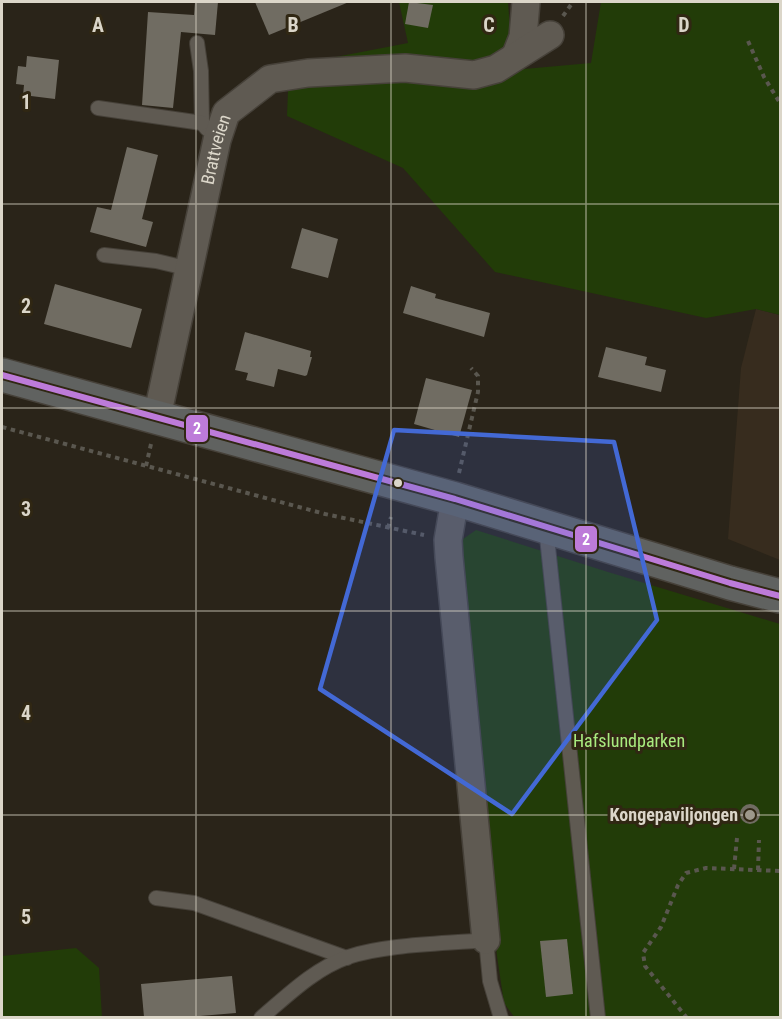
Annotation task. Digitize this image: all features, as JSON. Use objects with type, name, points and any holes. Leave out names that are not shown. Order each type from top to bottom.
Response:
[{"type":"highway","points":[[2,375],[157,417],[457,489],[546,525],[730,583],[780,596]]},
{"type":"street","points":[[516,55],[523,37],[526,2]]},
{"type":"street","name":"Brattveien","points":[[157,417],[190,269],[209,131],[226,113],[270,79],[308,73],[405,68],[474,75],[496,69],[550,35]]},
{"type":"street","points":[[457,489],[448,540],[486,940]]},
{"type":"lane","points":[[98,108],[209,131],[197,43]]},
{"type":"lane","points":[[104,255],[156,261],[190,269]]},
{"type":"lane","points":[[546,525],[598,1017]]},
{"type":"lane","points":[[156,898],[194,903],[348,958]]},
{"type":"lane","points":[[261,1017],[302,983],[325,968],[348,958],[377,951],[486,940],[490,981],[501,1017]]},
{"type":"path","points":[[748,41],[764,77],[780,103]]},
{"type":"path","points":[[457,489],[459,471],[478,392],[478,376],[471,368]]},
{"type":"path","points":[[2,427],[325,514],[448,540]]},
{"type":"path","points":[[388,528],[391,517]]},
{"type":"path","points":[[734,869],[737,838]]},
{"type":"path","points":[[758,870],[759,840]]},
{"type":"path","points":[[687,1017],[645,966],[643,953],[661,927],[678,885],[686,873],[706,868],[780,871]]},
{"type":"highlighted area","points":[[394,430],[614,442],[657,620],[512,814],[320,689]]},
{"type":"shaded area","points":[[756,309],[780,315],[780,560],[728,539],[741,368]]},
{"type":"green space","points":[[399,2],[508,2],[513,70],[591,63],[601,2],[780,2],[780,315],[756,309],[706,318],[495,272],[403,168],[287,116],[289,66],[408,43]]},
{"type":"green space","name":"Hafslundparken","points":[[476,530],[780,624],[780,1017],[515,1018],[504,1003],[497,956],[458,556],[463,539]]},
{"type":"green space","points":[[76,948],[99,968],[102,1017],[2,1017],[2,956]]},
{"type":"building","points":[[195,2],[218,2],[215,35],[181,32],[173,108],[142,105],[148,12],[194,15]]},
{"type":"building","points":[[255,2],[349,2],[269,35]]},
{"type":"building","points":[[409,2],[433,5],[428,28],[405,24]]},
{"type":"building","points":[[27,56],[59,60],[55,99],[23,95],[24,85],[16,84],[18,66],[26,67]]},
{"type":"building","points":[[127,147],[158,155],[142,219],[153,222],[146,247],[90,232],[97,207],[111,210]]},
{"type":"building","points":[[302,228],[338,239],[328,278],[291,268]]},
{"type":"building","points":[[55,284],[142,309],[131,348],[44,324]]},
{"type":"building","points":[[411,286],[436,294],[435,298],[490,313],[484,337],[403,313]]},
{"type":"building","points":[[245,332],[311,351],[310,357],[312,357],[307,375],[278,369],[274,387],[246,380],[248,373],[235,370]]},
{"type":"building","points":[[606,347],[647,357],[645,365],[666,370],[661,392],[598,377]]},
{"type":"building","points":[[426,378],[472,390],[459,437],[414,424]]},
{"type":"building","name":"Kongepaviljongen","points":[[750,804],[757,807],[760,814],[757,821],[750,824],[743,821],[740,814],[743,807]]},
{"type":"building","points":[[567,939],[573,994],[546,997],[540,941]]},
{"type":"building","points":[[232,976],[236,1013],[188,1017],[144,1017],[141,984]]},
{"type":"transit line","name":"2","points":[[2,375],[455,499],[730,583],[780,596]]},
{"type":"place","name":"Kongepaviljongen","points":[[750,815]]}]
